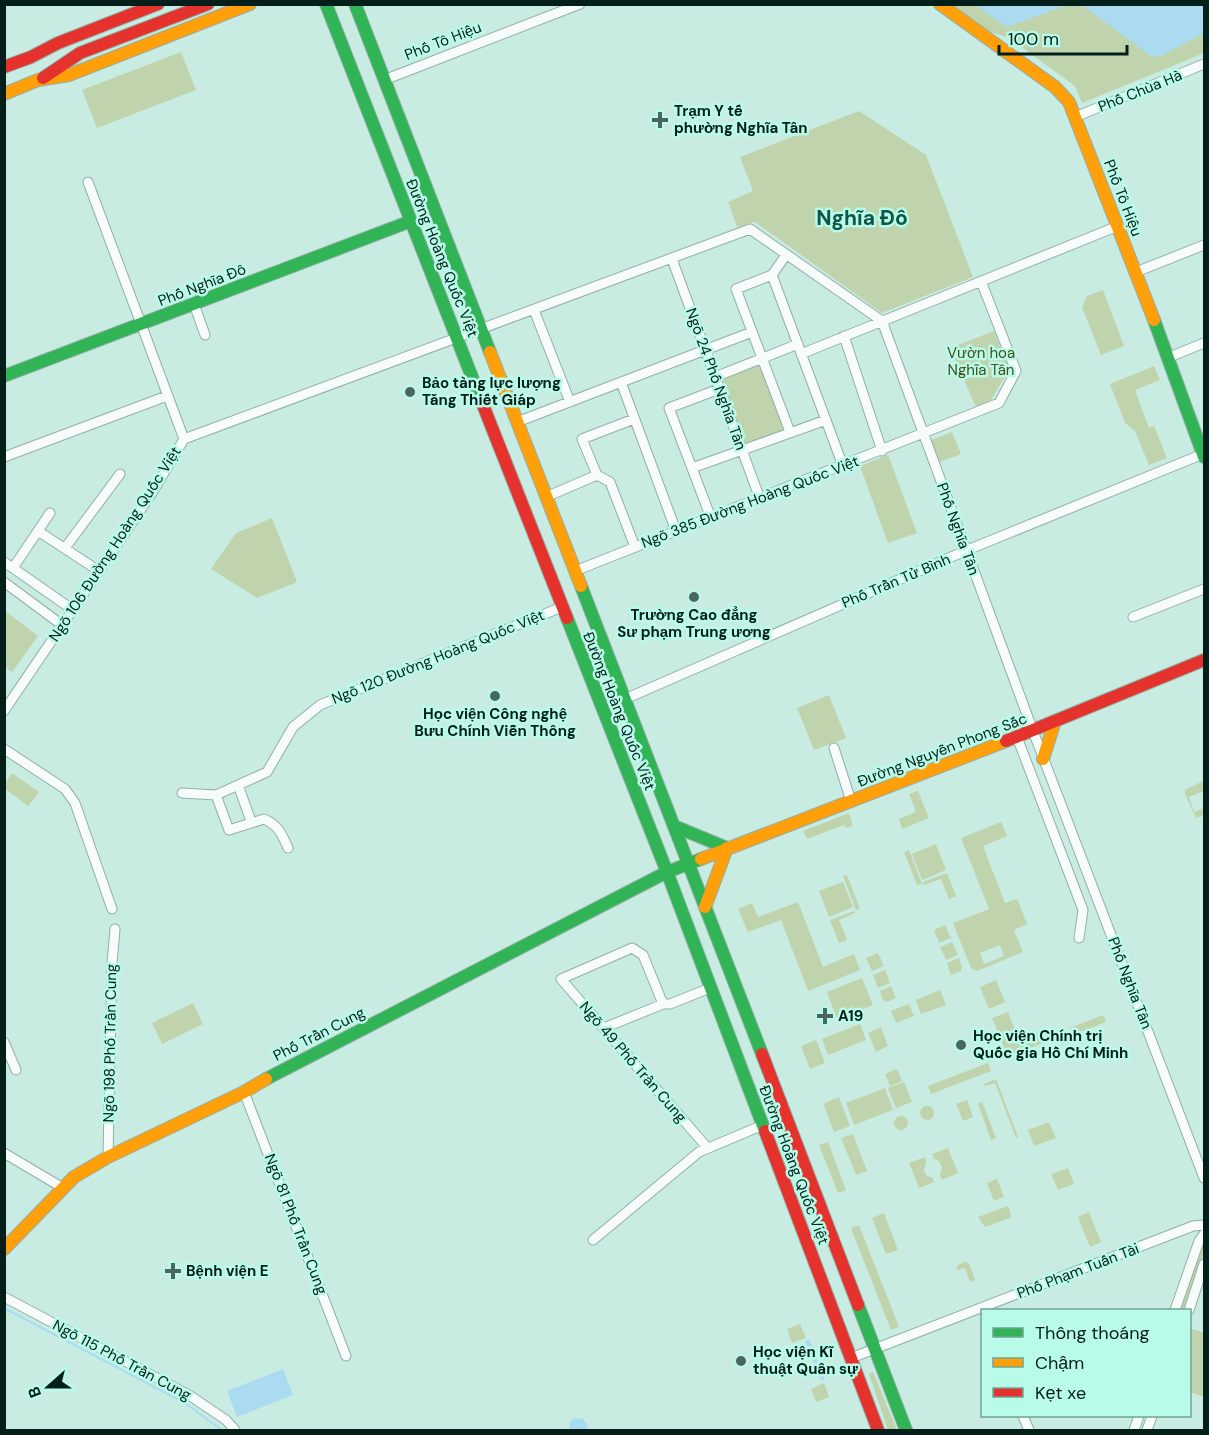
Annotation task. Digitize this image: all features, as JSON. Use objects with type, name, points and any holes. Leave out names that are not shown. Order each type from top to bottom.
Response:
[{"type":"main road","points":[[4,67],[158,4]]},
{"type":"main road","points":[[4,94],[38,80],[80,53],[208,4]]},
{"type":"main road","name":"Đường Hoàng Quốc Việt","points":[[326,4],[667,872],[879,1431]]},
{"type":"main road","name":"Phố Tô Hiệu","points":[[940,4],[1060,91],[1069,102],[1136,272],[1204,455]]},
{"type":"main road","points":[[38,80],[69,75],[249,5]]},
{"type":"main road","name":"Đường Hoàng Quốc Việt","points":[[358,7],[384,80],[689,864],[906,1431]]},
{"type":"main road","points":[[31,57],[80,53]]},
{"type":"main road","name":"Phố Nghĩa Đô","points":[[4,376],[411,221]]},
{"type":"main road","name":"Đường Nguyễn Phong Sắc","points":[[689,864],[1017,737],[1204,660]]},
{"type":"main road","points":[[1043,759],[1055,721]]},
{"type":"main road","points":[[674,826],[727,849],[705,907]]},
{"type":"main road","name":"Phố Trần Cung","points":[[4,1249],[74,1177],[108,1157],[244,1092],[286,1067],[667,872],[689,864]]},
{"type":"street","name":"Phố Tô Hiệu","points":[[384,80],[580,4]]},
{"type":"street","name":"Phố Chùa Hà","points":[[1075,117],[1204,64]]},
{"type":"street","points":[[88,182],[184,439]]},
{"type":"street","points":[[801,354],[1118,226]]},
{"type":"street","points":[[457,338],[750,229],[882,321]]},
{"type":"street","points":[[1136,272],[1204,245]]},
{"type":"street","points":[[786,255],[772,275],[736,289],[790,432]]},
{"type":"street","name":"Ngõ 24 Phố Nghĩa Tân","points":[[672,259],[760,499]]},
{"type":"street","points":[[772,275],[843,466]]},
{"type":"street","name":"Ngõ 385 Đường Hoàng Quốc Việt","points":[[575,571],[999,403],[1016,371],[981,281]]},
{"type":"street","points":[[194,304],[205,335]]},
{"type":"street","points":[[534,310],[570,402]]},
{"type":"street","name":"Phố Nghĩa Tân","points":[[882,321],[1032,731],[1204,1178]]},
{"type":"street","points":[[517,422],[752,332]]},
{"type":"street","points":[[844,336],[882,451]]},
{"type":"street","name":"Ngõ 106 Đường Hoàng Quốc Việt","points":[[4,711],[152,493],[184,439],[457,338]]},
{"type":"street","points":[[1167,358],[1204,343]]},
{"type":"street","points":[[715,377],[798,344]]},
{"type":"street","points":[[621,382],[676,531]]},
{"type":"street","points":[[711,518],[669,408],[720,389]]},
{"type":"street","points":[[4,457],[167,396]]},
{"type":"street","points":[[634,419],[582,439],[597,475],[610,482],[635,547]]},
{"type":"street","points":[[692,468],[826,420]]},
{"type":"street","name":"Phố Trần Tử Bình","points":[[625,699],[965,551],[1204,455]]},
{"type":"street","points":[[65,548],[120,474]]},
{"type":"street","points":[[546,497],[597,475]]},
{"type":"street","points":[[50,513],[9,565],[73,610]]},
{"type":"street","points":[[38,531],[99,571]]},
{"type":"street","points":[[4,582],[62,625]]},
{"type":"street","points":[[1133,617],[1204,589]]},
{"type":"street","name":"Ngõ 120 Đường Hoàng Quốc Việt","points":[[216,795],[267,772],[289,733],[303,718],[328,701],[562,607]]},
{"type":"street","points":[[1017,737],[1083,910],[1079,938]]},
{"type":"street","points":[[834,748],[851,801]]},
{"type":"street","points":[[4,749],[64,789],[75,803],[112,909]]},
{"type":"street","points":[[238,785],[251,821]]},
{"type":"street","points":[[182,793],[216,795],[229,830],[251,821],[264,819],[275,824],[288,848]]},
{"type":"street","name":"Ngõ 198 Phố Trần Cung","points":[[108,1157],[112,963],[115,928]]},
{"type":"street","name":"Ngõ 49 Phố Trần Cung","points":[[663,1004],[643,955],[632,948],[561,979],[705,1145]]},
{"type":"street","points":[[604,1028],[710,988]]},
{"type":"street","points":[[4,1042],[16,1070]]},
{"type":"street","name":"Ngõ 81 Phố Trần Cung","points":[[244,1092],[346,1356]]},
{"type":"street","points":[[593,1240],[699,1152],[763,1125]]},
{"type":"street","points":[[4,1154],[63,1188]]},
{"type":"street","name":"Phố Phạm Tuấn Tài","points":[[982,1309],[1193,1226],[1204,1225]]},
{"type":"street","points":[[1176,1309],[1199,1241],[1204,1234]]},
{"type":"street","points":[[1190,1309],[1204,1264]]},
{"type":"street","name":"Ngõ 115 Phố Trần Cung","points":[[4,1297],[189,1395],[225,1420],[235,1431]]},
{"type":"street","name":"Phố Phạm Tuấn Tài","points":[[851,1358],[981,1309]]},
{"type":"street","points":[[1023,1417],[1029,1431]]},
{"type":"green space","points":[[948,5],[1204,5],[1204,53],[1082,103],[1075,86],[1009,38],[982,29]]},
{"type":"green space","points":[[181,52],[196,90],[97,128],[82,90]]},
{"type":"green space","points":[[859,111],[926,155],[973,277],[882,313],[755,222],[737,227],[728,202],[753,191],[740,157]]},
{"type":"green space","points":[[1103,290],[1124,346],[1101,355],[1082,307],[1087,296]]},
{"type":"green space","name":"Vườn hoa Nghĩa Tân","points":[[994,331],[1009,370],[991,400],[976,407],[950,348]]},
{"type":"green space","points":[[761,365],[785,430],[746,444],[722,379]]},
{"type":"green space","points":[[1154,366],[1160,380],[1135,390],[1149,428],[1154,426],[1167,458],[1149,465],[1135,431],[1125,423],[1110,384]]},
{"type":"green space","points":[[952,432],[961,454],[940,462],[931,440]]},
{"type":"green space","points":[[888,455],[917,533],[888,543],[860,466]]},
{"type":"green space","points":[[272,518],[297,582],[257,598],[211,569],[236,533]]},
{"type":"green space","points":[[5,611],[38,636],[12,672],[5,667]]},
{"type":"green space","points":[[829,695],[846,738],[814,750],[797,708]]},
{"type":"green space","points":[[12,773],[39,792],[28,806],[5,789],[5,784]]},
{"type":"green space","points":[[1203,781],[1204,791],[1189,797],[1194,812],[1204,808],[1204,815],[1196,818],[1185,790]]},
{"type":"green space","points":[[918,791],[929,818],[902,829],[899,819],[916,812],[909,794]]},
{"type":"green space","points":[[849,813],[853,826],[846,828],[844,825],[807,839],[803,831]]},
{"type":"green space","points":[[1001,822],[1007,836],[983,846],[1005,903],[1017,899],[1027,924],[1014,930],[1023,952],[977,971],[971,968],[953,923],[989,909],[961,838]],"holes":[[[1000,945],[1004,956],[984,964],[980,953]]]},
{"type":"green space","points":[[936,844],[946,870],[922,880],[912,854]]},
{"type":"green space","points":[[909,850],[922,884],[917,885],[904,852]]},
{"type":"green space","points":[[947,873],[956,896],[949,899],[941,879],[924,885],[923,882]]},
{"type":"green space","points":[[847,875],[860,909],[856,910],[843,876]]},
{"type":"green space","points":[[843,882],[853,907],[829,917],[819,891]]},
{"type":"green space","points":[[798,902],[823,967],[854,954],[860,970],[808,991],[781,920],[748,932],[738,909],[752,903],[758,917]]},
{"type":"green space","points":[[854,911],[855,913],[839,920],[847,940],[839,943],[830,920]]},
{"type":"green space","points":[[945,925],[951,938],[939,943],[934,930]]},
{"type":"green space","points":[[952,942],[958,955],[946,960],[940,947]]},
{"type":"green space","points":[[878,953],[884,966],[872,971],[866,958]]},
{"type":"green space","points":[[959,958],[961,971],[951,975],[947,963]]},
{"type":"green space","points":[[885,970],[890,983],[878,988],[873,975]]},
{"type":"green space","points":[[862,978],[873,1005],[837,1019],[827,992]]},
{"type":"green space","points":[[996,980],[1005,1002],[989,1009],[980,987]]},
{"type":"green space","points":[[891,986],[896,998],[887,1002],[883,1000],[880,991]]},
{"type":"green space","points":[[940,990],[946,1005],[921,1014],[916,1000]]},
{"type":"green space","points":[[193,1003],[203,1024],[162,1044],[152,1023]]},
{"type":"green space","points":[[909,1004],[914,1016],[896,1023],[891,1011]]},
{"type":"green space","points":[[1008,1012],[1019,1039],[1047,1029],[1051,1040],[1013,1054],[1006,1052],[992,1018]]},
{"type":"green space","points":[[1103,1015],[1106,1022],[1078,1033],[1071,1031],[1070,1028]]},
{"type":"green space","points":[[860,1024],[866,1040],[828,1055],[822,1039]]},
{"type":"green space","points":[[881,1027],[888,1046],[876,1052],[868,1033]]},
{"type":"green space","points":[[816,1040],[825,1063],[810,1069],[801,1046]]},
{"type":"green space","points":[[988,1063],[991,1071],[931,1094],[928,1086]]},
{"type":"green space","points":[[897,1069],[902,1081],[890,1086],[885,1074]]},
{"type":"green space","points":[[996,1079],[1018,1137],[1016,1138],[995,1083],[985,1086],[984,1084]]},
{"type":"green space","points":[[904,1082],[912,1102],[896,1108],[888,1088]]},
{"type":"green space","points":[[885,1088],[893,1110],[854,1125],[846,1103]]},
{"type":"green space","points":[[839,1097],[850,1126],[834,1132],[824,1106],[825,1103]]},
{"type":"green space","points":[[967,1100],[973,1117],[963,1121],[956,1104]]},
{"type":"green space","points":[[982,1102],[996,1138],[991,1140],[978,1104]]},
{"type":"green space","points":[[924,1106],[930,1106],[934,1113],[930,1120],[924,1120],[920,1116],[920,1110]]},
{"type":"green space","points":[[898,1116],[904,1116],[908,1123],[904,1130],[898,1130],[894,1126],[894,1120]]},
{"type":"green space","points":[[1049,1122],[1056,1138],[1034,1146],[1028,1130]]},
{"type":"green space","points":[[853,1134],[867,1171],[856,1175],[841,1138]]},
{"type":"green space","points":[[828,1142],[846,1190],[838,1193],[819,1145]]},
{"type":"green space","points":[[948,1148],[958,1173],[942,1180],[940,1175],[942,1167],[932,1154]]},
{"type":"green space","points":[[925,1157],[924,1171],[927,1176],[933,1178],[934,1182],[919,1188],[909,1163]]},
{"type":"green space","points":[[1068,1168],[1074,1184],[1058,1190],[1051,1174]]},
{"type":"green space","points":[[997,1179],[1004,1197],[994,1201],[987,1183]]},
{"type":"green space","points":[[1008,1206],[1010,1218],[985,1227],[978,1217]]},
{"type":"green space","points":[[1089,1212],[1101,1242],[1090,1247],[1078,1217]]},
{"type":"green space","points":[[884,1213],[898,1250],[886,1254],[872,1218]]},
{"type":"green space","points":[[859,1225],[899,1327],[891,1330],[851,1228]]},
{"type":"green space","points":[[1204,1242],[1204,1253],[1185,1309],[1179,1309]]},
{"type":"green space","points":[[969,1263],[975,1280],[970,1282],[965,1268],[956,1270],[958,1265]]},
{"type":"green space","points":[[800,1324],[806,1338],[792,1343],[787,1329]]},
{"type":"green space","points":[[1193,1329],[1204,1333],[1204,1397],[1191,1392],[1191,1331]]},
{"type":"green space","points":[[873,1372],[897,1430],[888,1430],[869,1374]]},
{"type":"green space","points":[[824,1383],[829,1397],[816,1402],[811,1389]]},
{"type":"water","points":[[975,5],[1067,5],[1007,27]]},
{"type":"water","points":[[1082,5],[1204,5],[1204,33],[1161,56],[1152,57]]},
{"type":"water","points":[[809,1339],[825,1379],[821,1381],[805,1341]]},
{"type":"water","points":[[283,1369],[293,1395],[237,1417],[227,1391]]},
{"type":"water","points":[[574,1418],[583,1419],[588,1430],[569,1430],[570,1422]]},
{"type":"waterway","points":[[4,1308],[185,1403],[222,1430]]},
{"type":"traffic: fast","points":[[326,4],[483,405]]},
{"type":"traffic: fast","points":[[355,4],[490,352]]},
{"type":"traffic: fast","points":[[4,376],[411,221]]},
{"type":"traffic: fast","points":[[1154,320],[1204,457]]},
{"type":"traffic: fast","points":[[581,586],[762,1054]]},
{"type":"traffic: fast","points":[[567,618],[667,872],[765,1131]]},
{"type":"traffic: fast","points":[[674,826],[727,848]]},
{"type":"traffic: fast","points":[[266,1079],[667,872],[701,859]]},
{"type":"traffic: fast","points":[[858,1305],[906,1430]]},
{"type":"traffic: slow","points":[[4,94],[38,80],[69,75],[250,4]]},
{"type":"traffic: slow","points":[[940,4],[1055,87],[1069,102],[1154,320]]},
{"type":"traffic: slow","points":[[490,352],[581,586]]},
{"type":"traffic: slow","points":[[1043,759],[1055,721]]},
{"type":"traffic: slow","points":[[701,859],[1006,741]]},
{"type":"traffic: slow","points":[[705,907],[727,848]]},
{"type":"traffic: slow","points":[[4,1249],[74,1177],[108,1157],[244,1092],[266,1079]]},
{"type":"traffic: jam","points":[[4,67],[158,4]]},
{"type":"traffic: jam","points":[[43,78],[80,53],[208,4]]},
{"type":"traffic: jam","points":[[483,405],[567,618]]},
{"type":"traffic: jam","points":[[1006,741],[1204,660]]},
{"type":"traffic: jam","points":[[762,1054],[858,1305]]},
{"type":"traffic: jam","points":[[765,1131],[878,1430]]},
{"type":"place","name":"Trạm Y tế phường Nghĩa Tân","points":[[660,120]]},
{"type":"place","name":"Bảo tàng lực lượng Tăng Thiết Giáp","points":[[410,392]]},
{"type":"place","name":"Trường Cao đẳng Sư phạm Trung ương","points":[[694,597]]},
{"type":"place","name":"Học viện Công nghệ Bưu Chính Viễn Thông","points":[[495,696]]},
{"type":"place","name":"A19","points":[[825,1016]]},
{"type":"place","name":"Học viện Chính trị Quốc gia Hồ Chí Minh","points":[[961,1045]]},
{"type":"place","name":"Bệnh viện E","points":[[173,1271]]},
{"type":"place","name":"Học viện Kĩ thuật Quân sự","points":[[741,1361]]},
{"type":"district","name":"Nghĩa Đô","points":[[862,218]]}]
